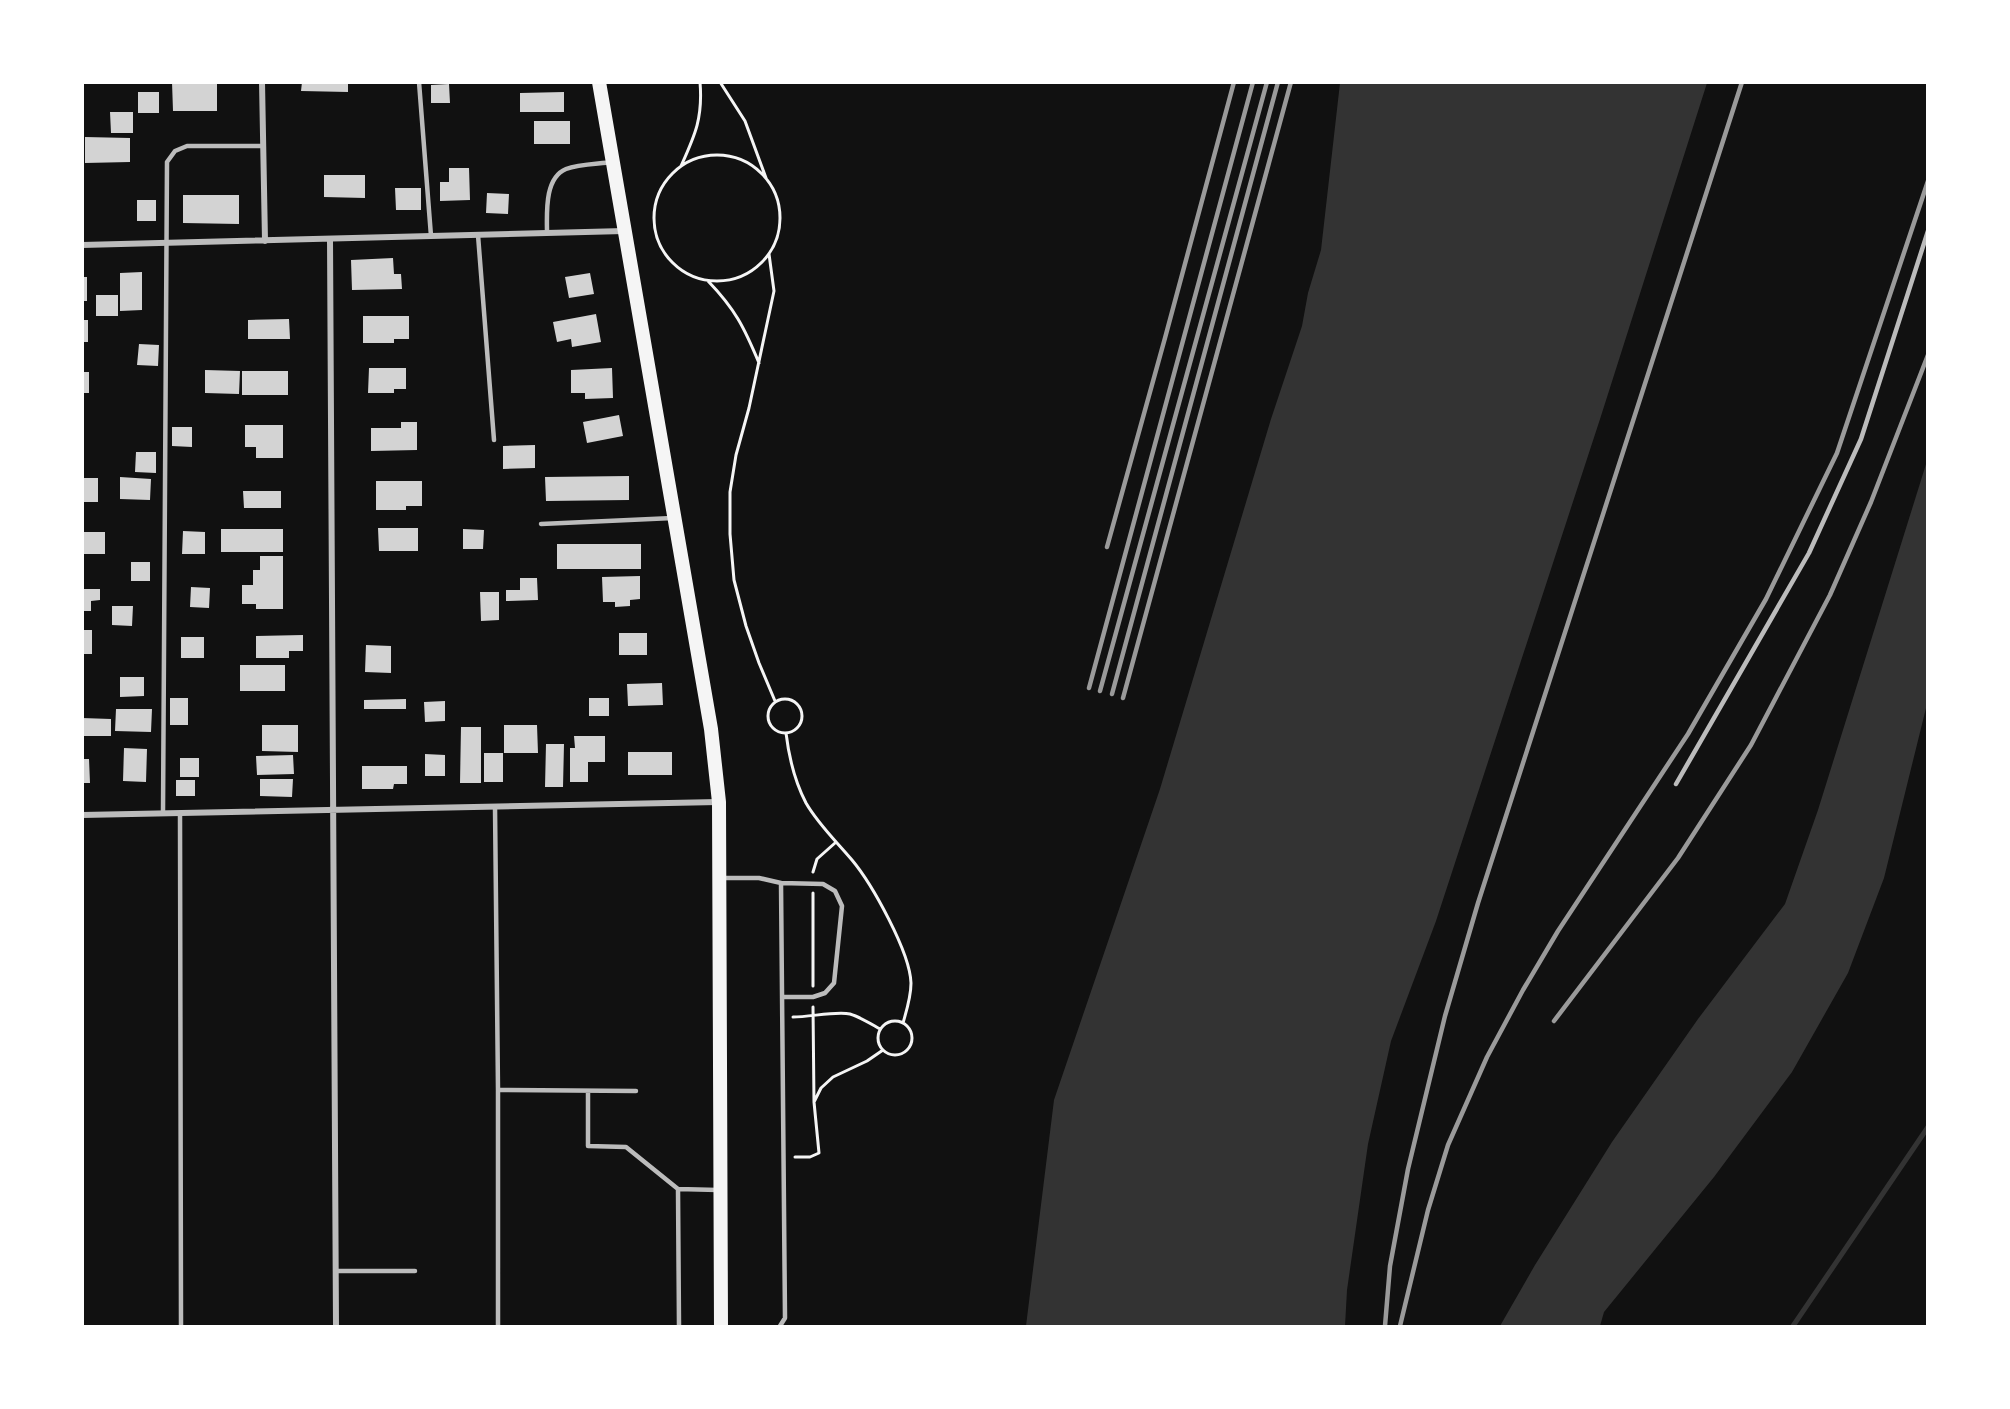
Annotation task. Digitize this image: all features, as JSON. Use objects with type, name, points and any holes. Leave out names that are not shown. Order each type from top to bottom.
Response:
[{"type":"main road","points":[[599,82],[711,729],[719,802],[721,1326]]},
{"type":"street","points":[[262,82],[265,241]]},
{"type":"street","points":[[82,245],[625,231]]},
{"type":"street","points":[[330,239],[336,1326]]},
{"type":"street","points":[[82,815],[719,802]]},
{"type":"lane","points":[[419,82],[431,236]]},
{"type":"lane","points":[[163,813],[167,162],[175,151],[187,146],[262,147]]},
{"type":"lane","points":[[547,233],[548,196],[556,176],[566,169],[613,162]]},
{"type":"lane","points":[[1676,784],[1809,553],[1861,439],[1928,231]]},
{"type":"lane","points":[[478,235],[494,440]]},
{"type":"lane","points":[[541,524],[674,518]]},
{"type":"lane","points":[[495,807],[498,1326]]},
{"type":"lane","points":[[180,813],[181,1326]]},
{"type":"lane","points":[[720,878],[759,878],[781,883],[813,882],[823,884],[835,891],[842,906],[834,983],[825,993],[813,997],[782,997]]},
{"type":"lane","points":[[780,1326],[785,1318],[781,883]]},
{"type":"lane","points":[[498,1090],[636,1091]]},
{"type":"lane","points":[[588,1091],[588,1146],[626,1147],[678,1189],[721,1190]]},
{"type":"lane","points":[[678,1189],[679,1326]]},
{"type":"lane","points":[[336,1271],[415,1271]]},
{"type":"path","points":[[681,166],[697,129],[702,109],[700,82]]},
{"type":"path","points":[[720,82],[745,121],[766,178],[776,196],[780,216],[778,236],[769,254],[757,267],[743,276],[726,281],[708,281],[688,274],[670,262],[658,243],[653,222],[656,201],[665,181],[681,166],[698,158],[716,155],[735,158],[752,166],[766,178]]},
{"type":"path","points":[[769,254],[774,291],[749,408],[736,455],[730,492],[730,534],[734,580],[746,626],[776,701]]},
{"type":"path","points":[[708,281],[729,303],[745,330],[759,363]]},
{"type":"path","points":[[781,699],[792,700],[802,713],[800,724],[786,733],[775,730],[768,721],[769,710],[776,701],[781,699]]},
{"type":"path","points":[[786,733],[795,781],[818,821],[853,862],[872,891],[906,959],[911,981],[910,1002],[903,1023]]},
{"type":"path","points":[[785,1157],[810,1157],[819,1153],[814,1102],[813,870],[817,859],[836,842]]},
{"type":"path","points":[[782,1017],[813,1017],[840,1013],[852,1015],[880,1029]]},
{"type":"path","points":[[891,1021],[903,1023],[911,1030],[912,1043],[901,1054],[895,1056],[884,1050],[877,1040],[880,1029],[891,1021]]},
{"type":"path","points":[[814,1102],[821,1088],[833,1077],[867,1062],[884,1050]]},
{"type":"shaded area","points":[[1340,83],[1707,83],[1436,921],[1391,1041],[1368,1144],[1347,1290],[1345,1326],[1026,1326],[1054,1100],[1160,789],[1271,419],[1302,326],[1308,293],[1321,250]]},
{"type":"shaded area","points":[[1927,461],[1927,704],[1884,878],[1848,973],[1792,1072],[1714,1177],[1604,1312],[1600,1326],[1500,1326],[1535,1265],[1612,1142],[1698,1019],[1785,904],[1818,810]]},
{"type":"building","points":[[172,82],[217,82],[217,111],[173,111]]},
{"type":"building","points":[[302,82],[348,82],[348,92],[301,91]]},
{"type":"building","points":[[449,84],[450,103],[431,103],[431,85]]},
{"type":"building","points":[[138,92],[159,92],[159,113],[138,113]]},
{"type":"building","points":[[564,92],[564,112],[520,112],[520,93]]},
{"type":"building","points":[[110,112],[133,112],[133,133],[111,133]]},
{"type":"building","points":[[534,121],[570,121],[570,144],[534,144]]},
{"type":"building","points":[[85,137],[130,138],[130,162],[85,163]]},
{"type":"building","points":[[449,168],[469,168],[470,200],[440,201],[440,182],[449,182]]},
{"type":"building","points":[[324,175],[365,175],[365,198],[324,197]]},
{"type":"building","points":[[395,188],[421,188],[421,210],[396,210]]},
{"type":"building","points":[[487,193],[509,194],[508,214],[486,213]]},
{"type":"building","points":[[183,195],[239,195],[239,224],[183,223]]},
{"type":"building","points":[[137,200],[156,200],[156,221],[137,221]]},
{"type":"building","points":[[393,258],[394,274],[401,274],[402,289],[352,290],[351,260]]},
{"type":"building","points":[[142,272],[142,310],[120,311],[120,273]]},
{"type":"building","points":[[590,273],[594,294],[569,298],[565,277]]},
{"type":"building","points":[[82,277],[87,277],[87,301],[82,301]]},
{"type":"building","points":[[96,295],[118,295],[118,316],[96,316]]},
{"type":"building","points":[[596,314],[601,342],[572,347],[571,339],[557,342],[553,322]]},
{"type":"building","points":[[363,316],[409,316],[409,339],[394,339],[394,343],[363,343]]},
{"type":"building","points":[[289,319],[290,339],[248,339],[248,320]]},
{"type":"building","points":[[82,320],[88,320],[88,342],[82,342]]},
{"type":"building","points":[[139,344],[159,345],[158,366],[137,365]]},
{"type":"building","points":[[369,368],[406,368],[406,389],[394,389],[394,393],[368,393]]},
{"type":"building","points":[[612,368],[613,398],[585,399],[585,393],[571,393],[571,370]]},
{"type":"building","points":[[205,370],[240,371],[239,394],[205,393]]},
{"type":"building","points":[[242,371],[288,371],[288,395],[242,395]]},
{"type":"building","points":[[82,372],[89,372],[89,393],[82,393]]},
{"type":"building","points":[[619,415],[623,436],[587,443],[583,422]]},
{"type":"building","points":[[401,422],[417,422],[417,450],[371,451],[371,428],[401,428]]},
{"type":"building","points":[[245,425],[283,425],[283,458],[256,458],[256,447],[245,447]]},
{"type":"building","points":[[172,427],[192,427],[192,447],[172,446]]},
{"type":"building","points":[[535,445],[535,468],[503,469],[503,446]]},
{"type":"building","points":[[136,452],[156,452],[156,473],[135,472]]},
{"type":"building","points":[[629,476],[629,500],[546,501],[545,477]]},
{"type":"building","points":[[120,477],[151,479],[150,500],[120,499]]},
{"type":"building","points":[[82,478],[98,478],[98,502],[82,502]]},
{"type":"building","points":[[376,481],[422,481],[422,506],[406,506],[406,510],[376,510]]},
{"type":"building","points":[[243,491],[281,491],[281,508],[244,508]]},
{"type":"building","points":[[378,528],[418,528],[418,551],[379,551]]},
{"type":"building","points":[[221,529],[283,529],[283,552],[221,552]]},
{"type":"building","points":[[463,529],[484,530],[483,549],[463,549]]},
{"type":"building","points":[[183,531],[205,532],[205,554],[182,554]]},
{"type":"building","points":[[82,532],[105,532],[105,554],[82,554]]},
{"type":"building","points":[[557,544],[641,544],[641,569],[557,569]]},
{"type":"building","points":[[260,556],[283,556],[283,609],[256,609],[256,604],[242,604],[242,585],[253,585],[253,570],[260,570]]},
{"type":"building","points":[[131,562],[150,562],[150,581],[131,581]]},
{"type":"building","points":[[640,576],[640,599],[630,600],[630,606],[615,607],[615,602],[603,602],[602,577]]},
{"type":"building","points":[[520,578],[537,578],[538,600],[506,601],[506,590],[520,590]]},
{"type":"building","points":[[191,587],[210,588],[209,608],[190,607]]},
{"type":"building","points":[[82,589],[100,589],[100,600],[91,601],[91,611],[82,611]]},
{"type":"building","points":[[480,592],[499,592],[499,620],[481,621]]},
{"type":"building","points":[[112,606],[133,606],[132,626],[112,625]]},
{"type":"building","points":[[82,630],[92,630],[92,654],[82,654]]},
{"type":"building","points":[[619,633],[647,633],[647,655],[619,655]]},
{"type":"building","points":[[303,635],[303,651],[289,651],[289,658],[256,658],[256,636]]},
{"type":"building","points":[[181,637],[204,637],[204,658],[181,658]]},
{"type":"building","points":[[366,645],[391,646],[391,673],[365,672]]},
{"type":"building","points":[[240,665],[285,665],[285,691],[240,691]]},
{"type":"building","points":[[120,677],[144,677],[144,696],[120,697]]},
{"type":"building","points":[[662,683],[663,705],[628,706],[627,684]]},
{"type":"building","points":[[170,698],[188,698],[188,725],[170,725]]},
{"type":"building","points":[[589,698],[609,698],[609,716],[589,716]]},
{"type":"building","points":[[406,699],[406,709],[364,709],[364,700]]},
{"type":"building","points":[[445,701],[445,721],[425,722],[424,702]]},
{"type":"building","points":[[116,709],[152,709],[151,732],[115,731]]},
{"type":"building","points":[[82,718],[111,719],[111,736],[82,736]]},
{"type":"building","points":[[262,725],[298,725],[298,752],[262,751]]},
{"type":"building","points":[[504,725],[537,725],[538,753],[504,753]]},
{"type":"building","points":[[461,727],[481,727],[481,783],[460,783]]},
{"type":"building","points":[[574,736],[605,736],[605,762],[588,762],[588,782],[570,782],[570,748],[575,748]]},
{"type":"building","points":[[546,744],[564,744],[563,787],[545,787]]},
{"type":"building","points":[[124,748],[147,749],[146,782],[123,781]]},
{"type":"building","points":[[628,752],[672,752],[672,775],[628,775]]},
{"type":"building","points":[[484,753],[503,753],[503,782],[484,782]]},
{"type":"building","points":[[425,754],[445,755],[445,776],[425,776]]},
{"type":"building","points":[[293,755],[294,774],[257,775],[256,756]]},
{"type":"building","points":[[180,758],[199,758],[199,777],[180,777]]},
{"type":"building","points":[[82,759],[89,759],[90,783],[82,783]]},
{"type":"building","points":[[362,766],[407,766],[407,784],[394,784],[393,789],[362,789]]},
{"type":"building","points":[[260,779],[293,779],[292,797],[260,796]]},
{"type":"building","points":[[176,780],[195,780],[195,796],[176,796]]},
{"type":"waterway","points":[[1793,1326],[1928,1127]]},
{"type":"railway","points":[[1107,547],[1234,82]]},
{"type":"railway","points":[[1089,688],[1253,82]]},
{"type":"railway","points":[[1100,691],[1267,82]]},
{"type":"railway","points":[[1112,694],[1278,82]]},
{"type":"railway","points":[[1123,698],[1291,82]]},
{"type":"railway","points":[[1385,1326],[1390,1266],[1408,1169],[1445,1016],[1478,903],[1742,82]]},
{"type":"railway","points":[[1400,1326],[1428,1210],[1448,1145],[1487,1057],[1558,931],[1688,734],[1766,599],[1837,453],[1928,181]]},
{"type":"railway","points":[[1554,1021],[1678,858],[1751,745],[1830,595],[1871,502],[1928,355]]}]
